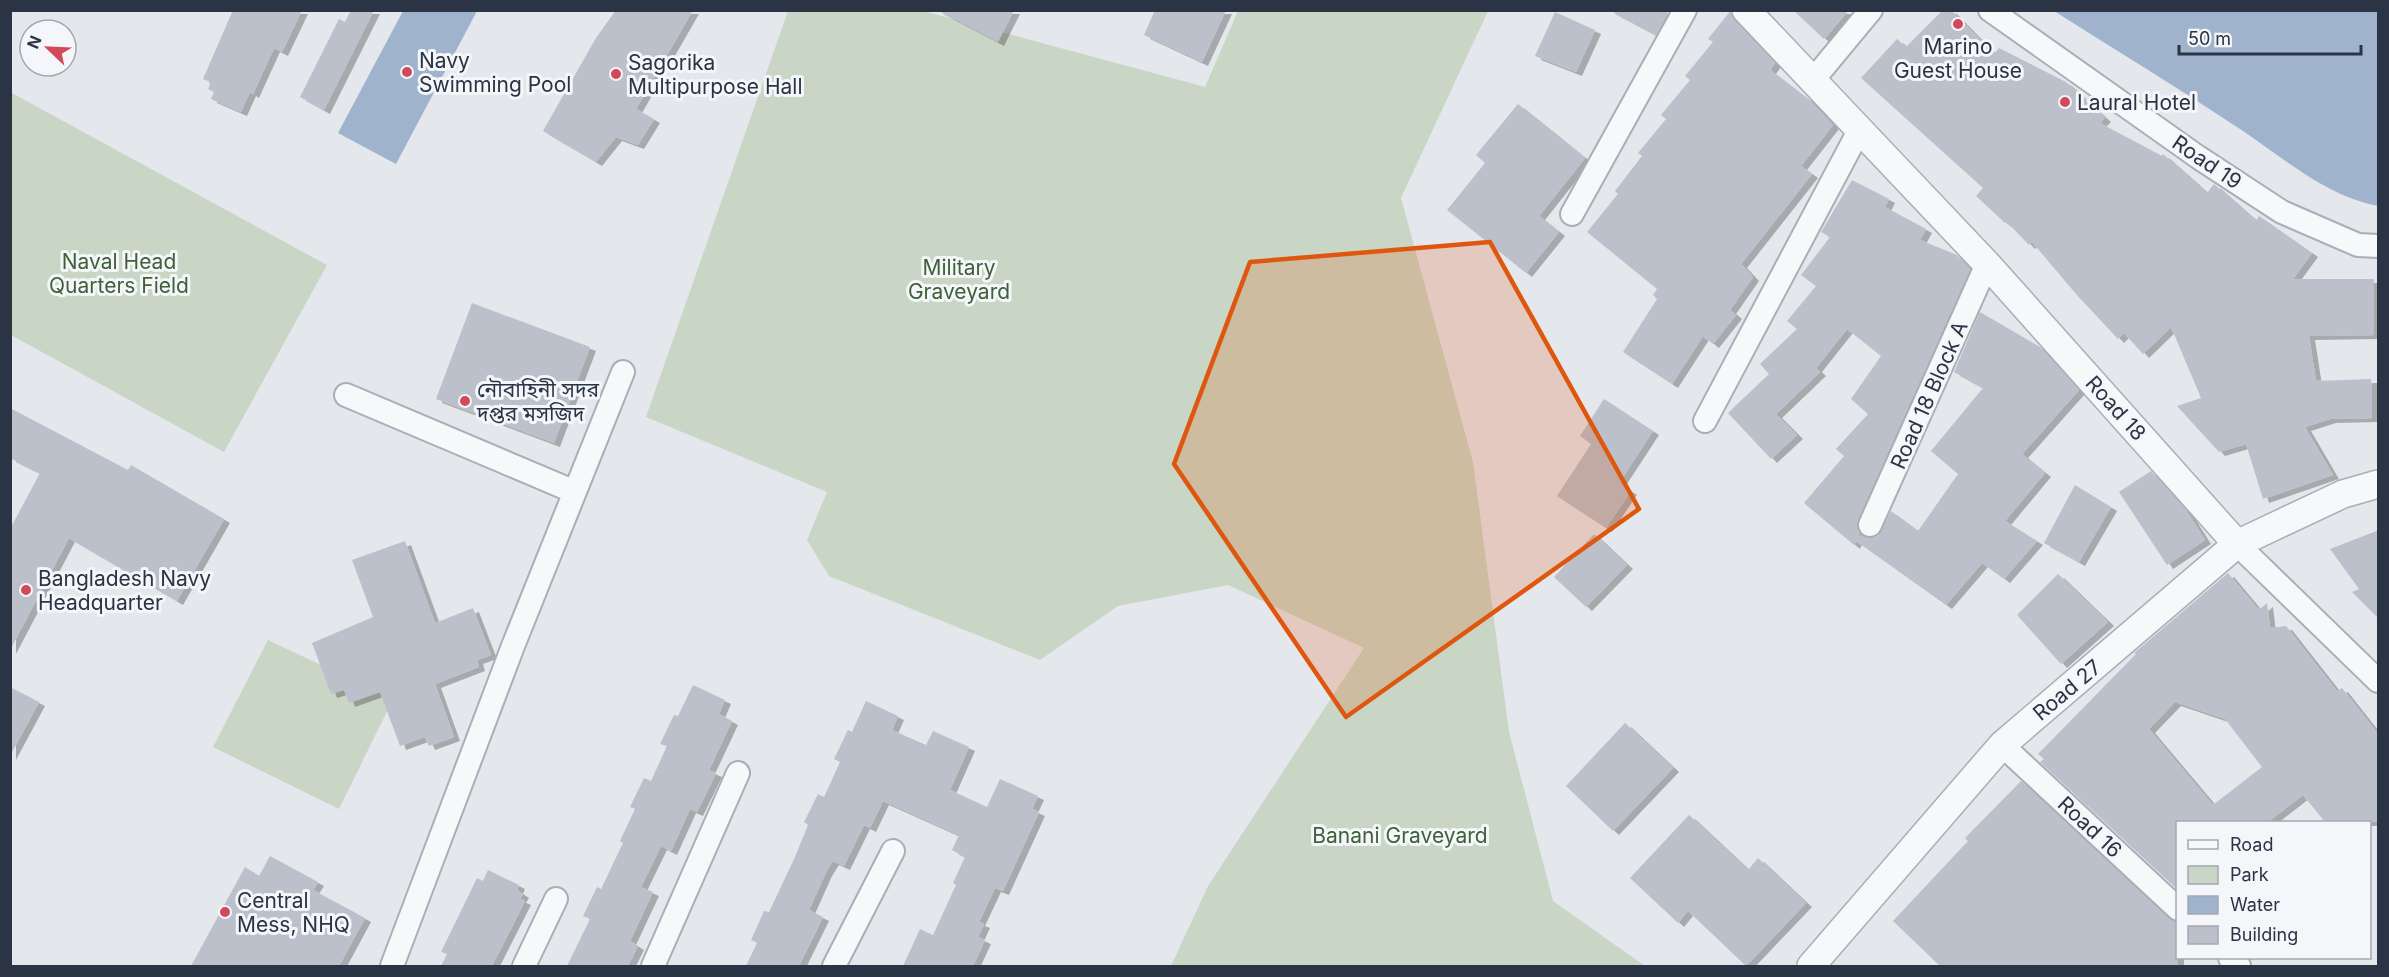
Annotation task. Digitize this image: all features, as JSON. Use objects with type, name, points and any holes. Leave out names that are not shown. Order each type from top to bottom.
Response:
[{"type":"street","points":[[1572,214],[1684,10]]},
{"type":"street","name":"Road 18","points":[[1746,10],[1987,264],[2237,544],[2379,681]]},
{"type":"street","points":[[1813,80],[1871,10]]},
{"type":"street","name":"Road 19","points":[[1990,10],[2198,157],[2282,212],[2358,245],[2379,246]]},
{"type":"street","points":[[1705,421],[1860,129]]},
{"type":"street","name":"Road 18 Block A","points":[[1870,525],[1987,264]]},
{"type":"street","points":[[392,966],[513,646],[623,372]]},
{"type":"street","points":[[346,395],[575,492]]},
{"type":"street","name":"Road 27","points":[[1822,963],[2002,745],[2237,544],[2343,494],[2379,484]]},
{"type":"street","name":"Road 16","points":[[2002,745],[2176,907]]},
{"type":"street","points":[[653,966],[738,773]]},
{"type":"street","points":[[834,966],[893,851]]},
{"type":"street","points":[[524,966],[556,899]]},
{"type":"highlighted area","points":[[1490,242],[1639,509],[1346,717],[1174,464],[1250,262]]},
{"type":"green space","points":[[788,11],[923,11],[1205,87],[1238,11],[1488,11],[1401,198],[1473,462],[1509,732],[1553,901],[1645,966],[1171,966],[1208,886],[1364,648],[1228,585],[1118,606],[1040,660],[829,576],[807,540],[827,492],[646,417]]},
{"type":"green space","name":"Naval Head Quarters Field","points":[[10,92],[327,265],[224,452],[11,335]]},
{"type":"green space","points":[[268,640],[393,699],[339,809],[213,747]]},
{"type":"water","name":"Navy Swimming Pool","points":[[403,11],[477,11],[396,164],[338,133]]},
{"type":"water","points":[[2054,11],[2378,11],[2378,206],[2340,194],[2306,175],[2217,114]]},
{"type":"building","points":[[233,10],[302,10],[282,52],[274,48],[253,94],[250,92],[241,112],[211,99],[214,92],[208,89],[211,82],[203,79]]},
{"type":"building","points":[[351,10],[374,10],[324,110],[300,97],[339,19],[345,22]]},
{"type":"building","name":"Sagorika Multipurpose Hall","points":[[616,10],[693,10],[636,109],[654,119],[638,145],[616,137],[596,162],[543,131],[596,38]]},
{"type":"building","points":[[937,10],[1014,10],[998,42]]},
{"type":"building","points":[[1155,10],[1226,10],[1202,62],[1144,35]]},
{"type":"building","points":[[1609,10],[1669,10],[1656,35]]},
{"type":"building","points":[[1731,10],[1735,21],[1775,63],[1770,70],[1809,100],[1833,125],[1801,166],[1812,174],[1741,264],[1753,277],[1730,310],[1736,315],[1713,344],[1703,336],[1672,384],[1623,352],[1657,299],[1653,295],[1657,289],[1587,232],[1618,194],[1615,191],[1642,156],[1638,153],[1666,119],[1661,115],[1690,80],[1685,76],[1713,42],[1708,39]]},
{"type":"building","points":[[1793,10],[1849,10],[1824,39]]},
{"type":"building","points":[[1943,10],[1951,10],[1994,54],[1999,48],[2066,82],[2105,118],[2100,123],[2162,156],[2163,154],[2207,193],[2214,184],[2256,221],[2259,216],[2312,253],[2293,279],[2374,279],[2374,335],[2309,336],[2316,381],[2371,379],[2372,418],[2330,419],[2305,427],[2333,475],[2263,499],[2246,444],[2219,452],[2177,406],[2201,398],[2171,327],[2143,354],[2124,333],[2118,339],[2032,242],[2029,245],[2006,221],[2005,223],[1976,196],[1983,188],[1861,78],[1897,39],[1906,47]]},
{"type":"building","points":[[1555,12],[1595,30],[1576,72],[1535,56]]},
{"type":"building","points":[[1518,104],[1585,158],[1539,216],[1559,232],[1526,273],[1447,210],[1485,163],[1476,155]]},
{"type":"building","points":[[1852,180],[1889,199],[1885,207],[1926,229],[1920,240],[1957,255],[1970,269],[1858,519],[1857,527],[1860,533],[1856,540],[1861,535],[1871,538],[1878,536],[1891,511],[1918,531],[1958,474],[1931,451],[1983,388],[1954,372],[1980,312],[2040,347],[2079,390],[2022,454],[2045,473],[2005,521],[2037,541],[2004,579],[1982,563],[1946,605],[1856,541],[1854,545],[1804,503],[1844,456],[1836,449],[1868,414],[1851,399],[1881,356],[1847,329],[1816,368],[1820,372],[1776,414],[1797,435],[1771,459],[1728,413],[1769,374],[1760,364],[1797,329],[1787,321],[1816,286],[1801,275],[1830,237],[1821,232]]},
{"type":"building","points":[[472,303],[590,347],[554,443],[436,399]]},
{"type":"building","points":[[1604,399],[1653,431],[1619,483],[1631,491],[1606,528],[1557,496],[1591,444],[1580,436]]},
{"type":"building","points":[[10,408],[128,470],[131,465],[224,519],[177,601],[69,538],[10,650],[10,529],[40,473],[10,458]]},
{"type":"building","points":[[2151,471],[2186,510],[2205,540],[2167,565],[2119,492]]},
{"type":"building","points":[[2075,485],[2111,507],[2079,562],[2044,543]]},
{"type":"building","points":[[2379,530],[2379,619],[2352,592],[2359,589],[2330,549]]},
{"type":"building","points":[[1594,534],[1627,565],[1586,607],[1554,577]]},
{"type":"building","points":[[405,541],[435,623],[473,608],[491,655],[477,660],[479,667],[435,684],[454,737],[429,746],[425,737],[400,746],[380,692],[349,703],[344,690],[331,694],[312,643],[373,617],[352,560]]},
{"type":"building","points":[[2228,573],[2259,610],[2267,603],[2270,628],[2286,626],[2337,691],[2342,688],[2379,735],[2379,822],[2324,821],[2303,795],[2269,821],[2176,821],[2176,888],[2040,762],[2044,759],[2038,754],[2136,654],[2134,653]],"holes":[[[2175,702],[2225,719],[2262,767],[2213,805],[2149,729]]]},
{"type":"building","points":[[2058,574],[2108,622],[2061,664],[2017,615]]},
{"type":"building","points":[[693,685],[725,700],[719,714],[732,721],[709,770],[716,773],[697,812],[690,809],[671,851],[661,846],[641,887],[653,892],[630,941],[638,946],[628,966],[567,966],[590,919],[583,916],[597,887],[601,889],[623,843],[620,841],[635,809],[630,807],[644,778],[651,781],[667,746],[660,744],[674,715],[678,716]]},
{"type":"building","points":[[10,687],[39,702],[10,756]]},
{"type":"building","points":[[866,701],[898,716],[892,730],[926,745],[933,731],[969,747],[950,790],[987,807],[1000,779],[1038,796],[1032,809],[1039,812],[1003,891],[995,888],[979,922],[984,924],[978,937],[985,940],[973,966],[903,966],[920,929],[933,935],[956,885],[953,883],[965,857],[952,850],[959,835],[883,801],[870,828],[864,825],[844,866],[833,861],[826,872],[809,910],[823,917],[799,966],[746,966],[757,943],[751,940],[764,911],[769,912],[795,857],[808,825],[804,822],[818,794],[824,797],[840,762],[834,759],[848,730],[852,732]]},
{"type":"building","points":[[1625,723],[1673,768],[1613,831],[1566,786]]},
{"type":"building","points":[[2021,781],[2169,919],[2176,921],[2178,966],[1940,966],[1893,921],[1968,841],[1965,838]]},
{"type":"building","points":[[1689,815],[1748,870],[1758,858],[1806,903],[1746,966],[1688,911],[1678,923],[1630,878]]},
{"type":"building","points":[[270,856],[318,882],[313,890],[365,918],[339,966],[191,966],[245,867],[259,876]]},
{"type":"building","points":[[488,870],[519,885],[517,890],[523,894],[520,899],[525,901],[492,966],[441,966],[447,954],[441,952],[477,878],[483,881]]},
{"type":"place","name":"Marino Guest House","points":[[1958,24]]},
{"type":"place","name":"Navy Swimming Pool","points":[[407,72]]},
{"type":"place","name":"Sagorika Multipurpose Hall","points":[[616,74]]},
{"type":"place","name":"Laural Hotel","points":[[2065,102]]},
{"type":"place","name":"নৌবাহিনী সদর দপ্তর মসজিদ","points":[[465,401]]},
{"type":"place","name":"Bangladesh Navy Headquarter","points":[[26,590]]},
{"type":"place","name":"Central Mess, NHQ","points":[[225,912]]},
{"type":"park label","name":"Military Graveyard","points":[[959,279]]},
{"type":"park label","name":"Banani Graveyard","points":[[1400,835]]}]
